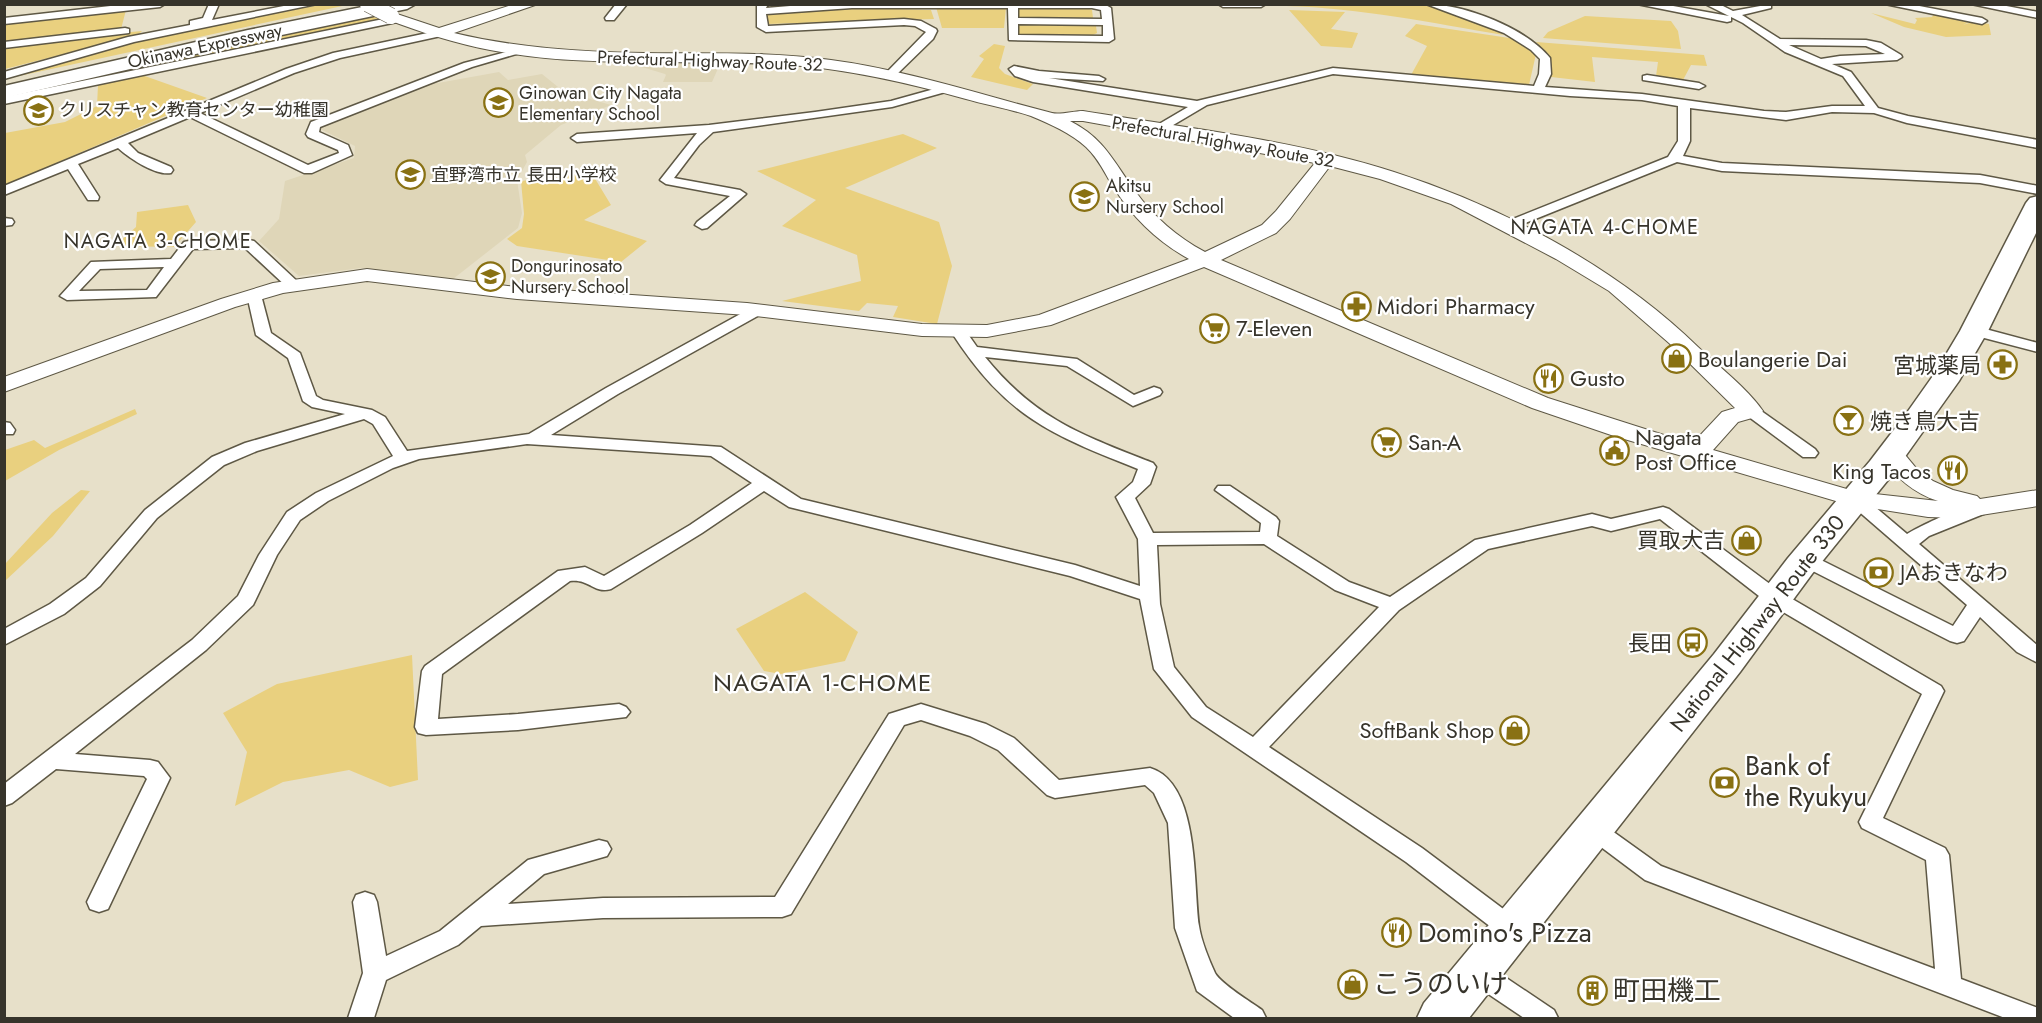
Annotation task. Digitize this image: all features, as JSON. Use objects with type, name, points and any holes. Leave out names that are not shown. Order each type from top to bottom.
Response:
[{"type":"highway","name":"Okinawa Expressway","points":[[4,83],[369,4]]},
{"type":"highway","name":"Okinawa Expressway","points":[[4,92],[237,39],[398,13]]},
{"type":"highway","name":"National Highway Route 330","points":[[1441,1018],[1726,663],[1775,598],[1892,455],[1949,375],[1974,331],[2037,203]]},
{"type":"main road","name":"Prefectural Highway Route 32","points":[[369,4],[398,13],[437,34],[525,50],[634,59],[803,62],[890,75],[1035,112],[1053,119],[1089,140],[1108,162],[1134,202],[1157,228],[1203,259],[1504,390],[1575,416],[1855,499],[1943,510],[1980,509],[2008,501]]},
{"type":"main road","points":[[437,34],[531,4]]},
{"type":"main road","name":"Prefectural Highway Route 32","points":[[1053,119],[1083,116],[1158,130],[1234,140],[1326,159],[1440,192],[1508,226],[1616,287],[1643,307],[1752,411]]},
{"type":"main road","points":[[4,385],[254,295],[293,285],[368,275],[517,293],[758,310],[922,330],[960,333],[987,331],[1044,321],[1203,259],[1269,229],[1283,215],[1326,159]]},
{"type":"main road","points":[[1697,453],[1730,417],[1752,411]]},
{"type":"main road","points":[[1892,455],[1907,476],[1930,490],[1957,499],[1974,502],[2037,498]]},
{"type":"street","points":[[4,21],[160,4]]},
{"type":"street","points":[[4,75],[207,20],[214,4]]},
{"type":"street","points":[[4,45],[173,29],[312,4]]},
{"type":"street","points":[[610,18],[622,4]]},
{"type":"street","points":[[1223,4],[1261,4]]},
{"type":"street","points":[[1431,4],[1490,24],[1533,45],[1545,58],[1545,74],[1539,89]]},
{"type":"street","points":[[1642,4],[1745,26],[1767,33],[1789,51],[1847,74],[1874,110]]},
{"type":"street","points":[[1710,4],[1734,14],[1745,26]]},
{"type":"street","points":[[1976,4],[2037,15]]},
{"type":"street","points":[[890,75],[929,38],[932,31],[917,23],[904,22],[766,29],[762,27],[762,8],[920,5],[1013,5],[1092,5],[1106,8],[1109,39],[1012,38],[1013,5]]},
{"type":"street","points":[[1897,5],[1982,21]]},
{"type":"street","points":[[1734,14],[1767,6]]},
{"type":"street","points":[[4,101],[398,13]]},
{"type":"street","points":[[1012,21],[1108,22]]},
{"type":"street","points":[[1707,27],[1731,29]]},
{"type":"street","points":[[4,191],[290,71],[337,55],[437,34]]},
{"type":"street","points":[[1779,42],[1866,43],[1877,45],[1897,57],[1840,58],[1818,63]]},
{"type":"street","points":[[190,113],[308,170],[346,155],[344,148],[312,134],[315,125],[468,65],[525,50]]},
{"type":"street","points":[[1642,97],[1650,65]]},
{"type":"street","points":[[1099,79],[1039,74],[1014,69],[1019,74],[1034,79],[1198,105]]},
{"type":"street","points":[[1158,130],[1198,105],[1300,77],[1333,71],[1642,97],[1764,115],[1786,116],[1832,108],[1874,110],[1907,119],[1995,134],[2037,144]]},
{"type":"street","points":[[1647,78],[1699,86]]},
{"type":"street","points":[[577,138],[708,129],[892,104],[945,89]]},
{"type":"street","points":[[1508,226],[1675,158],[1683,150],[1686,136],[1684,103]]},
{"type":"street","points":[[702,225],[740,194],[666,180],[708,129]]},
{"type":"street","points":[[119,142],[134,156],[167,170]]},
{"type":"street","points":[[1675,158],[1722,167],[1980,179],[2037,190]]},
{"type":"street","points":[[71,162],[76,173],[86,181],[93,197]]},
{"type":"street","points":[[175,263],[96,265],[67,296],[151,294],[189,245],[249,244],[293,285]]},
{"type":"street","points":[[254,295],[264,335],[295,356],[309,398],[318,404],[366,413],[379,421],[403,459]]},
{"type":"street","points":[[533,439],[612,391],[758,310]]},
{"type":"street","points":[[1974,331],[2037,348]]},
{"type":"street","points":[[960,333],[972,351],[1026,409],[1099,447],[1147,467],[1141,484],[1125,497],[1147,539],[1150,596],[1164,669],[1199,712],[1414,855],[1513,930]]},
{"type":"street","points":[[972,351],[1071,362],[1133,401],[1154,392]]},
{"type":"street","points":[[1752,411],[1809,453]]},
{"type":"street","points":[[4,638],[57,609],[93,582],[151,514],[218,461],[251,447],[366,413]]},
{"type":"street","points":[[4,797],[199,645],[246,600],[267,555],[293,516],[322,497],[387,464],[416,454],[533,439],[715,451],[795,503],[1075,571],[1150,596]]},
{"type":"street","points":[[619,712],[518,722],[426,727],[432,671],[565,575],[585,573],[604,585],[696,530],[764,483]]},
{"type":"street","points":[[1224,490],[1270,521],[1268,538]]},
{"type":"street","points":[[1855,499],[2037,656]]},
{"type":"street","points":[[1907,543],[1923,532],[1980,509]]},
{"type":"street","points":[[1254,749],[1392,605],[1482,544],[1592,520],[1611,525],[1663,513],[1775,598],[1934,691],[1870,822],[1937,855],[1949,986]]},
{"type":"street","points":[[1147,539],[1268,538],[1342,586],[1392,605]]},
{"type":"street","points":[[1806,560],[1957,636],[1978,604]]},
{"type":"street","points":[[476,916],[603,908],[782,907],[897,719],[921,712],[978,730],[1006,744],[1055,789],[1150,776],[1163,788],[1179,823],[1187,928],[1206,983],[1253,1018]]},
{"type":"street","points":[[51,760],[150,768],[159,778],[99,902]]},
{"type":"street","points":[[1593,830],[1653,873],[2034,1018]]},
{"type":"street","points":[[376,973],[449,938],[536,867],[598,849]]},
{"type":"street","points":[[361,1018],[376,973],[365,902]]},
{"type":"street","points":[[1478,973],[1545,1018]]},
{"type":"shaded area","points":[[319,5],[347,5],[5,79],[5,77],[137,41]]},
{"type":"shaded area","points":[[1286,5],[1427,5],[1484,25],[1504,35],[1369,13]]},
{"type":"shaded area","points":[[936,7],[1006,7],[1004,28],[942,28]]},
{"type":"shaded area","points":[[1023,7],[1086,8],[1092,10],[1093,18],[1022,19],[1016,17],[1015,9]]},
{"type":"shaded area","points":[[862,8],[931,10],[934,19],[767,24],[767,14]]},
{"type":"shaded area","points":[[126,10],[120,33],[142,31],[138,35],[5,69],[5,24]]},
{"type":"shaded area","points":[[1289,10],[1345,12],[1331,29],[1358,33],[1352,48],[1321,46]]},
{"type":"shaded area","points":[[1871,13],[1915,24],[1917,20],[1915,18],[1932,17],[1934,14],[1973,20],[1963,25],[1975,21],[1989,24],[1991,35],[1946,37],[1904,27]]},
{"type":"shaded area","points":[[368,15],[379,19],[5,98],[56,82]]},
{"type":"shaded area","points":[[1585,16],[1671,21],[1678,31],[1681,49],[1543,38],[1548,32]]},
{"type":"shaded area","points":[[1021,23],[1088,24],[1096,26],[1097,33],[1093,35],[1016,34],[1015,25]]},
{"type":"shaded area","points":[[1416,24],[1516,39],[1536,54],[1529,85],[1411,75],[1427,46],[1405,36]]},
{"type":"shaded area","points":[[1536,42],[1704,55],[1707,66],[1691,65],[1683,80],[1656,76],[1658,62],[1592,57],[1595,82],[1551,77],[1550,56]]},
{"type":"shaded area","points":[[994,44],[1005,46],[999,68],[1005,74],[1033,84],[1027,90],[971,77],[984,59],[979,56]]},
{"type":"shaded area","points":[[632,64],[720,64],[712,82],[663,82],[665,74]]},
{"type":"shaded area","name":"宜野湾市立 長田小学校","points":[[499,72],[508,80],[542,74],[563,91],[611,105],[561,125],[525,155],[527,162],[517,180],[522,213],[518,228],[453,279],[361,268],[299,276],[259,241],[279,219],[285,181],[354,158],[355,146],[320,129],[321,124],[427,82],[438,83]]},
{"type":"shaded area","points":[[142,75],[207,98],[5,185],[5,133],[65,122],[97,106],[98,85]]},
{"type":"shaded area","points":[[903,134],[937,148],[845,188],[939,222],[952,266],[937,324],[893,317],[898,306],[867,303],[859,311],[782,301],[861,281],[857,255],[782,226],[816,200],[757,171]]},
{"type":"shaded area","points":[[591,172],[611,205],[584,220],[647,241],[621,262],[517,246],[507,239],[522,228],[524,214],[521,181]]},
{"type":"shaded area","points":[[188,205],[196,222],[174,247],[115,246],[136,227],[137,212]]},
{"type":"shaded area","points":[[135,409],[137,414],[59,450],[5,481],[5,450],[34,440],[45,448]]},
{"type":"shaded area","points":[[81,490],[90,491],[53,536],[5,581],[5,564],[52,513]]},
{"type":"shaded area","points":[[805,592],[858,632],[845,661],[781,674],[764,671],[736,629]]},
{"type":"shaded area","points":[[412,655],[418,780],[390,787],[349,770],[283,782],[235,806],[247,752],[223,713],[277,684]]},
{"type":"place","name":"Ginowan City Nagata Elementary School","points":[[498,103]]},
{"type":"place","name":"クリスチャン教育センター幼稚園","points":[[38,110]]},
{"type":"place","name":"宜野湾市立 長田小学校","points":[[410,175]]},
{"type":"place","name":"Akitsu Nursery School","points":[[1085,196]]},
{"type":"place","name":"Dongurinosato Nursery School","points":[[490,276]]},
{"type":"place","name":"Midori Pharmacy","points":[[1356,306]]},
{"type":"place","name":"7-Eleven","points":[[1215,328]]},
{"type":"place","name":"Boulangerie Dai","points":[[1677,359]]},
{"type":"place","name":"宮城薬局","points":[[2002,365]]},
{"type":"place","name":"Gusto","points":[[1549,378]]},
{"type":"place","name":"焼き鳥大吉","points":[[1849,421]]},
{"type":"place","name":"San-A","points":[[1387,442]]},
{"type":"place","name":"Nagata Post Office","points":[[1614,450]]},
{"type":"place","name":"King Tacos","points":[[1952,471]]},
{"type":"place","name":"買取大吉","points":[[1746,540]]},
{"type":"place","name":"JAおきなわ","points":[[1879,572]]},
{"type":"place","name":"長田","points":[[1693,643]]},
{"type":"place","name":"SoftBank Shop","points":[[1515,730]]},
{"type":"place","name":"Bank of the Ryukyu","points":[[1724,782]]},
{"type":"place","name":"Domino's Pizza","points":[[1397,933]]},
{"type":"place","name":"こうのいけ","points":[[1352,984]]},
{"type":"place","name":"町田機工","points":[[1592,991]]},
{"type":"district","name":"NAGATA 4-CHOME","points":[[1605,227]]},
{"type":"district","name":"NAGATA 3-CHOME","points":[[158,241]]},
{"type":"district","name":"NAGATA 1-CHOME","points":[[823,683]]}]
